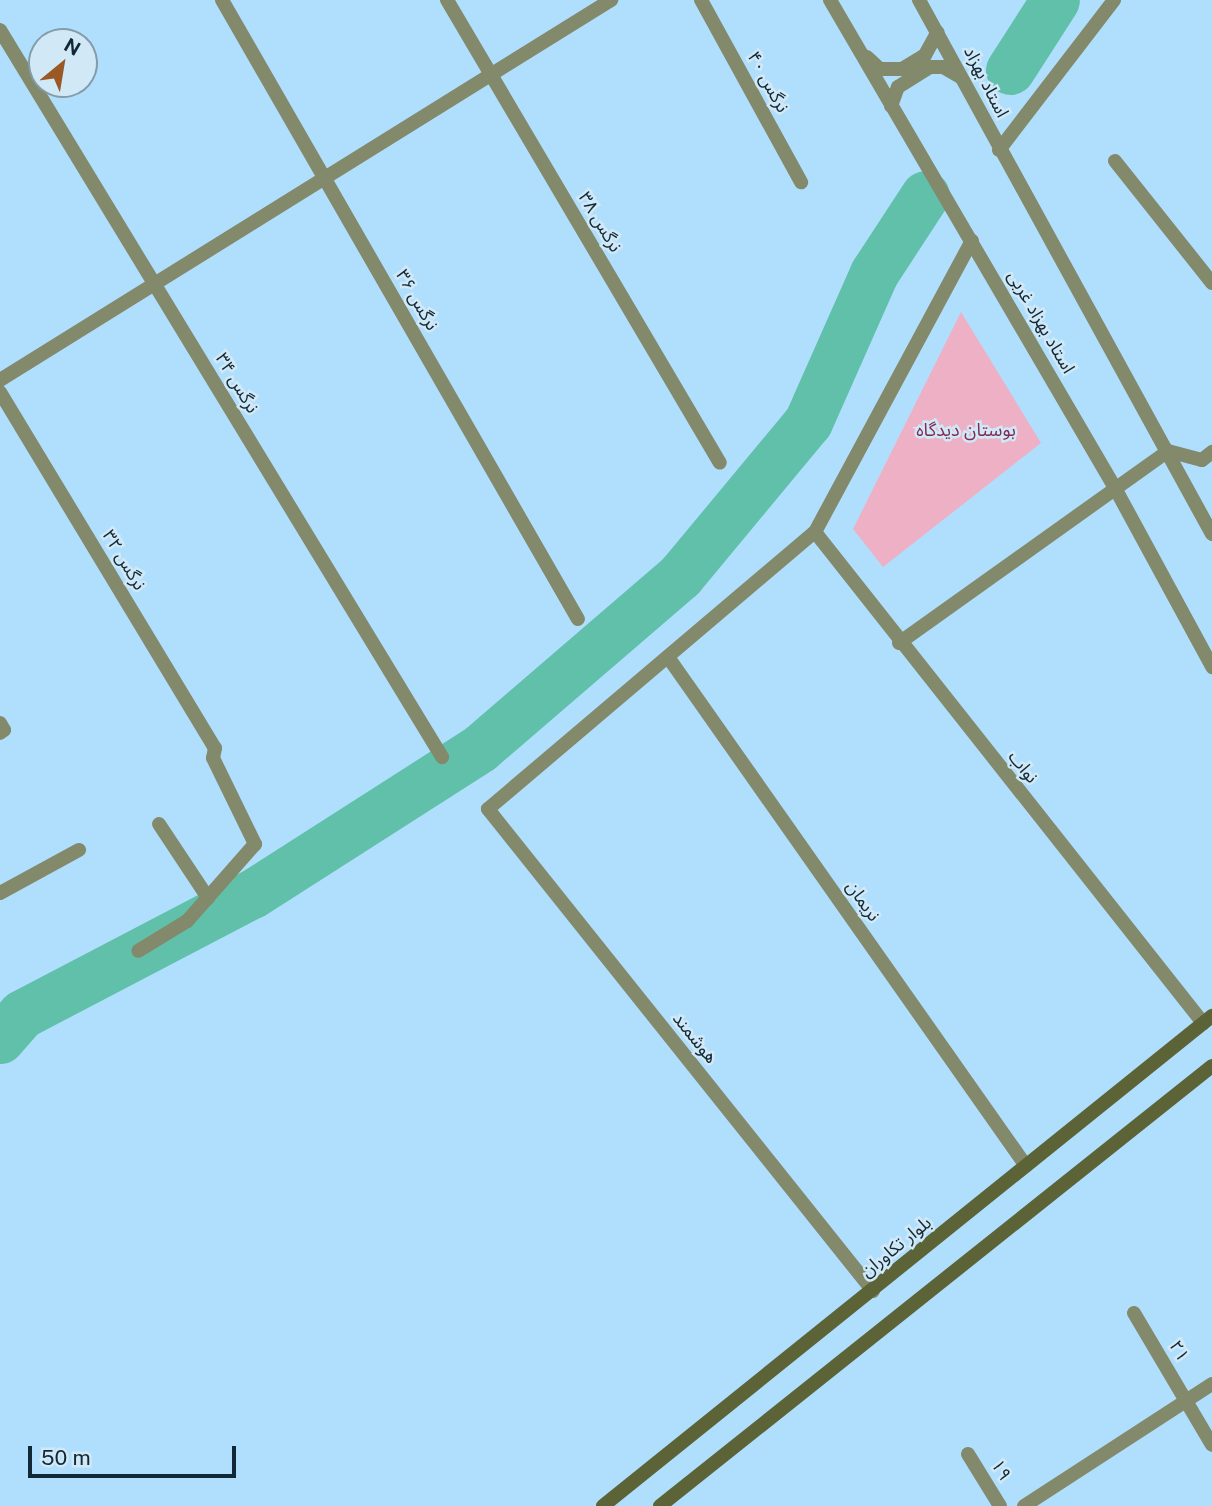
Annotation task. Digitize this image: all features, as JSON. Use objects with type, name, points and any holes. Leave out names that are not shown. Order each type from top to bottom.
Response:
[{"type":"main road","name":"بلوار تکاوران","points":[[603,1506],[1208,1020]]},
{"type":"main road","points":[[660,1506],[1212,1066]]},
{"type":"street","name":"نرگس ۳۶","points":[[222,0],[578,619]]},
{"type":"street","name":"نرگس ۳۸","points":[[447,0],[720,463]]},
{"type":"street","points":[[0,380],[153,282],[611,0]]},
{"type":"street","name":"نرگس ۴۰","points":[[701,0],[801,182]]},
{"type":"street","name":"استاد بهزاد غربی","points":[[830,0],[1115,488],[1212,667]]},
{"type":"street","points":[[858,49],[880,69],[902,69],[925,55],[938,32],[919,0]]},
{"type":"street","points":[[1115,0],[999,150],[1212,534]]},
{"type":"street","name":"نرگس ۳۴","points":[[0,30],[442,757]]},
{"type":"street","name":"استاد بهزاد","points":[[938,32],[999,150]]},
{"type":"street","points":[[891,106],[898,87],[930,66],[943,67],[961,78]]},
{"type":"street","points":[[1115,161],[1212,282]]},
{"type":"street","points":[[668,657],[815,533],[972,241]]},
{"type":"street","name":"نرگس ۳۲","points":[[0,391],[215,748],[213,758],[255,844],[208,898]]},
{"type":"street","points":[[899,643],[1168,451],[1202,460],[1212,452]]},
{"type":"street","name":"نواب","points":[[815,533],[899,643],[1208,1020]]},
{"type":"street","name":"هوشمند","points":[[668,657],[488,810],[873,1291]]},
{"type":"street","name":"نریمان","points":[[668,657],[1026,1167]]},
{"type":"street","points":[[0,723],[4,730],[0,733]]},
{"type":"street","points":[[138,951],[187,921],[208,898],[159,824]]},
{"type":"street","points":[[0,893],[79,850]]},
{"type":"street","name":"۲۱","points":[[1134,1313],[1212,1445]]},
{"type":"street","points":[[1024,1506],[1212,1384]]},
{"type":"street","name":"۱۹","points":[[968,1454],[1000,1506]]},
{"type":"green space","name":"بوستان دیدگاه","points":[[961,312],[1041,443],[883,567],[853,529]]},
{"type":"waterway","points":[[1010,70],[1055,0]]},
{"type":"waterway","points":[[0,1039],[22,1014],[252,894],[480,748],[680,576],[808,422],[874,273],[925,195]]}]
